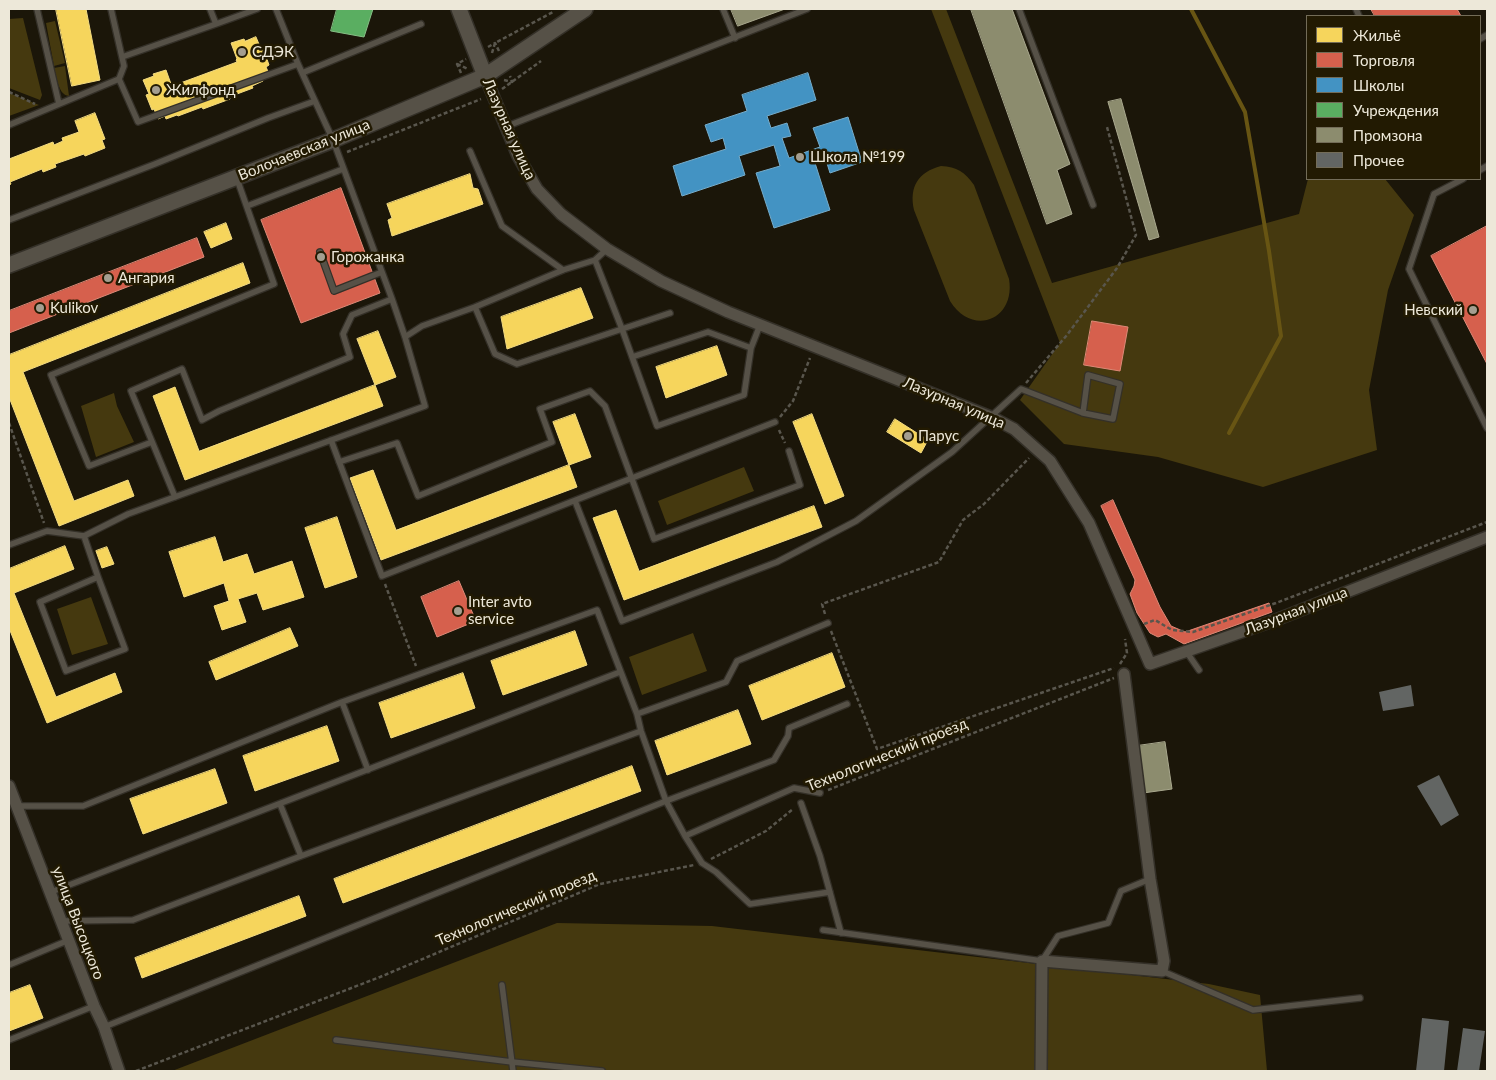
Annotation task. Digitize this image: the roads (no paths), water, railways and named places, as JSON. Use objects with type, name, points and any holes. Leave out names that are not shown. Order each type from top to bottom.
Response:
[{"type":"street","name":"Лазурная улица","points":[[458,9],[518,156],[537,190],[561,214],[607,249],[661,281],[760,325],[991,417],[1014,428],[1050,461],[1090,523],[1150,664],[1273,621],[1487,537]]},
{"type":"street","name":"Волочаевская улица","points":[[9,265],[333,140],[485,76],[585,9]]},
{"type":"street","points":[[1041,1071],[1042,961],[1162,971],[1164,961],[1150,879],[1124,674]]},
{"type":"street","name":"улица Высоцкого","points":[[9,786],[94,1006],[104,1027],[119,1071]]},
{"type":"lane","points":[[37,9],[59,104]]},
{"type":"lane","points":[[111,9],[124,66],[119,79],[138,122],[298,64]]},
{"type":"lane","points":[[210,9],[216,24]]},
{"type":"lane","points":[[122,57],[257,9]]},
{"type":"lane","points":[[9,546],[47,531],[84,536],[128,514],[425,406],[392,299],[333,140],[314,101],[276,9]]},
{"type":"lane","points":[[724,9],[735,38]]},
{"type":"lane","points":[[505,127],[808,9]]},
{"type":"lane","points":[[1019,9],[1093,205]]},
{"type":"lane","points":[[302,73],[421,24]]},
{"type":"lane","points":[[9,125],[119,79]]},
{"type":"lane","points":[[9,220],[314,101]]},
{"type":"lane","points":[[470,152],[502,226],[563,270]]},
{"type":"lane","points":[[247,206],[343,168]]},
{"type":"lane","points":[[152,442],[89,466],[51,375],[274,284],[236,177]]},
{"type":"lane","points":[[1461,180],[1434,194],[1409,269],[1487,428]]},
{"type":"lane","points":[[405,337],[422,326],[475,307],[563,270],[595,260],[607,249]]},
{"type":"lane","points":[[320,252],[334,291],[382,272]]},
{"type":"lane","points":[[595,260],[657,426],[744,395],[750,348],[760,325]]},
{"type":"lane","points":[[175,497],[131,391],[182,369],[202,420],[350,358],[343,334],[352,315],[392,299]]},
{"type":"lane","points":[[475,307],[495,354],[517,364],[670,313]]},
{"type":"lane","points":[[632,358],[708,332],[750,348]]},
{"type":"lane","points":[[575,501],[622,621],[777,562],[856,521],[952,452],[1021,389],[1083,413],[1113,419],[1120,384],[1088,375],[1083,413]]},
{"type":"lane","points":[[339,462],[397,443],[418,496],[552,442],[540,409],[590,391],[605,406],[630,478],[654,538],[800,485],[789,451]]},
{"type":"lane","points":[[332,440],[382,576],[775,422]]},
{"type":"lane","points":[[84,536],[125,649],[66,671],[40,602],[98,578]]},
{"type":"lane","points":[[17,806],[82,806],[342,702],[598,610],[637,714],[640,731],[666,801],[702,863],[716,872],[750,904],[830,892]]},
{"type":"lane","points":[[637,714],[726,682],[737,661],[828,623]]},
{"type":"lane","points":[[1186,651],[1199,670]]},
{"type":"lane","points":[[50,892],[620,672]]},
{"type":"lane","points":[[342,702],[368,770]]},
{"type":"lane","points":[[104,1027],[666,801],[774,760],[788,736],[790,728],[847,704]]},
{"type":"lane","points":[[61,921],[133,920],[640,731]]},
{"type":"lane","points":[[685,836],[794,788],[820,793]]},
{"type":"lane","points":[[801,803],[820,856],[841,933]]},
{"type":"lane","points":[[280,804],[301,856]]},
{"type":"lane","points":[[823,930],[1042,961],[1058,936],[1108,923],[1121,891],[1150,879]]},
{"type":"lane","points":[[9,965],[69,940]]},
{"type":"lane","points":[[1162,971],[1253,1010],[1360,998]]},
{"type":"lane","points":[[502,984],[513,1071]]},
{"type":"lane","points":[[9,1040],[94,1006]]},
{"type":"lane","points":[[336,1040],[602,1071]]},
{"type":"waterway","points":[[1191,9],[1245,112],[1269,251],[1281,336],[1229,433]]},
{"type":"place","name":"СДЭК","points":[[242,52]]},
{"type":"place","name":"Жилфонд","points":[[156,90]]},
{"type":"place","name":"Школа №199","points":[[800,157]]},
{"type":"place","name":"Горожанка","points":[[321,257]]},
{"type":"place","name":"Ангария","points":[[108,278]]},
{"type":"place","name":"Kulikov","points":[[40,308]]},
{"type":"place","name":"Невский","points":[[1473,310]]},
{"type":"place","name":"Парус","points":[[908,436]]},
{"type":"place","name":"Inter avto service","points":[[458,611]]}]
